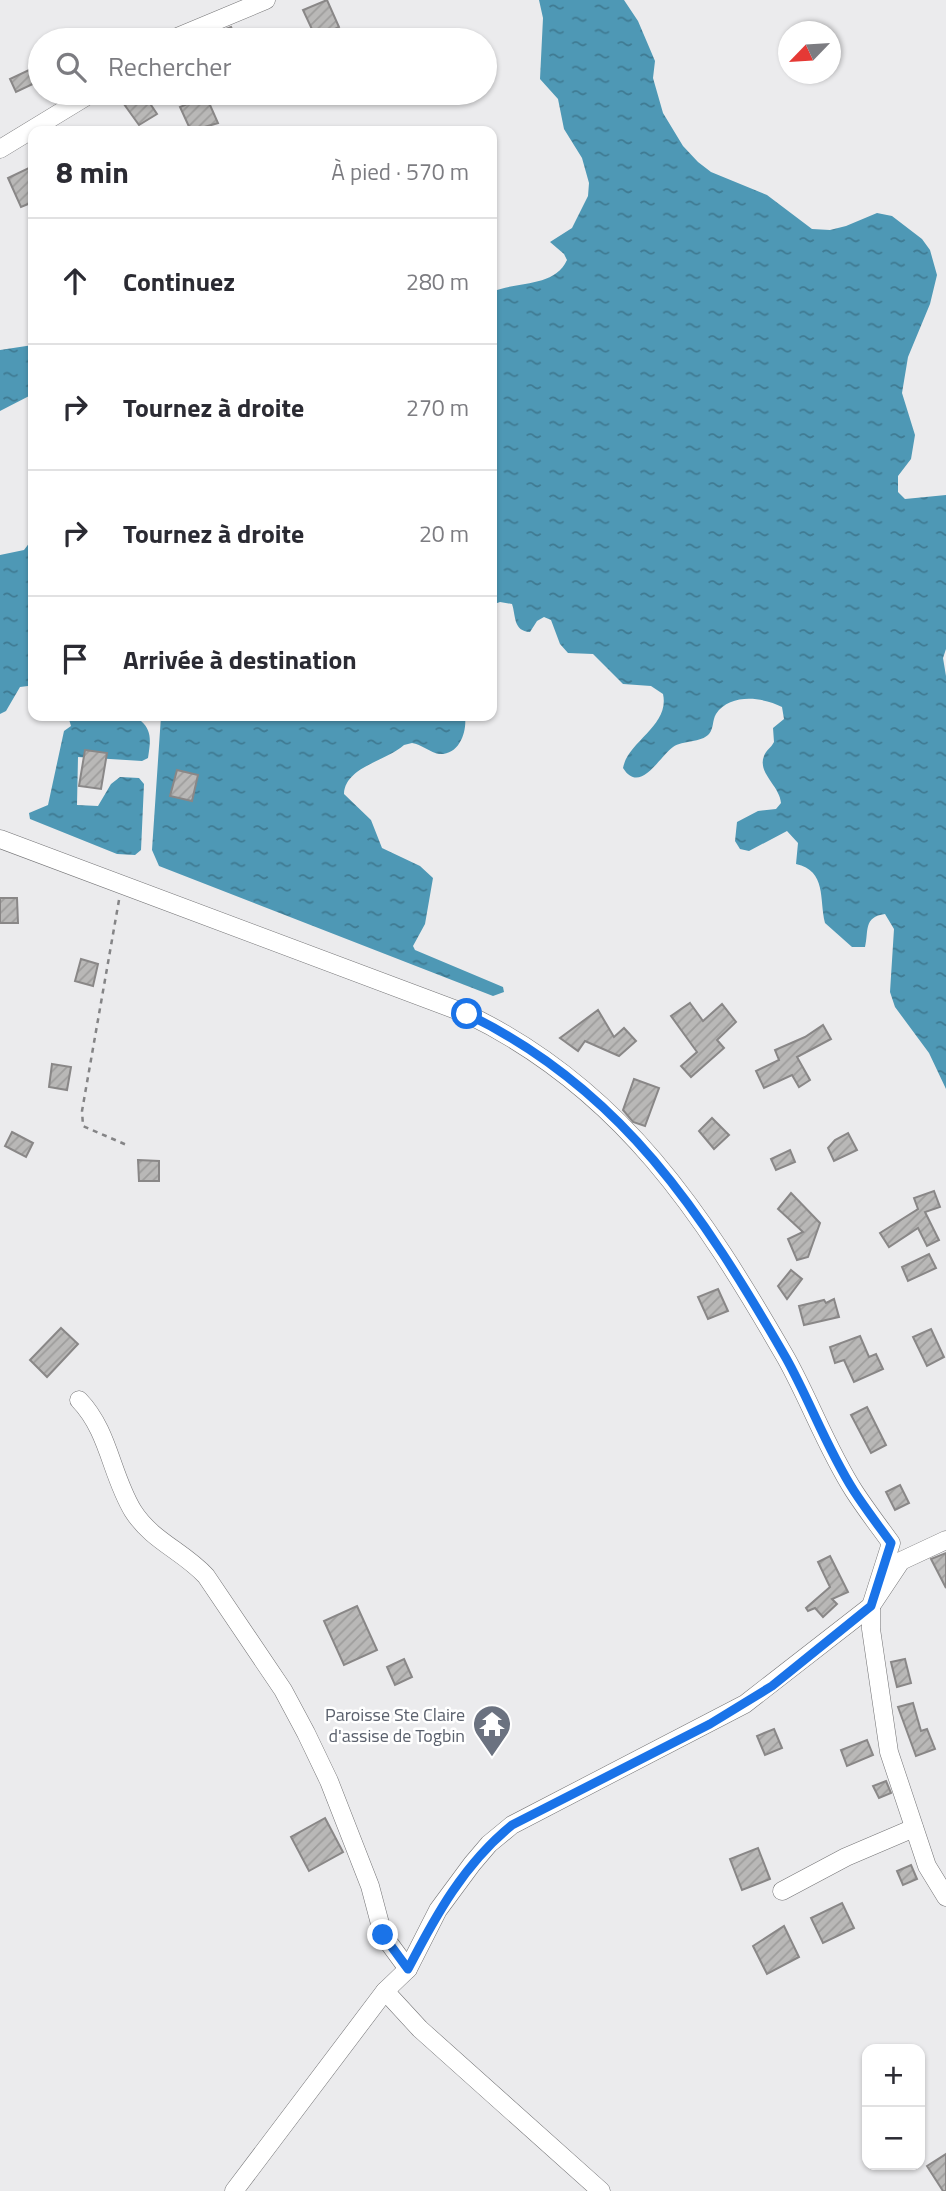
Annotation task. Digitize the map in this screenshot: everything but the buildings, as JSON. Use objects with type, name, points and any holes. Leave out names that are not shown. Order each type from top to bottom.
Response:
[{"type":"street","points":[[199,28],[266,0]]},
{"type":"street","points":[[38,126],[72,105]]},
{"type":"street","points":[[0,149],[28,132]]},
{"type":"street","points":[[0,839],[467,1014],[510,1034],[549,1060],[613,1116],[655,1158],[732,1269],[787,1360],[853,1489],[891,1543],[871,1606],[871,1629],[889,1752],[927,1866],[946,1897]]},
{"type":"street","points":[[79,1400],[93,1415],[133,1512],[156,1539],[190,1559],[206,1576],[283,1690],[334,1791],[370,1886],[383,1935],[408,1969]]},
{"type":"street","points":[[234,2191],[385,1991],[408,1969],[438,1910],[481,1854],[505,1831],[745,1704],[871,1606],[901,1561],[946,1540]]},
{"type":"street","points":[[782,1892],[846,1857],[914,1828]]},
{"type":"street","points":[[385,1991],[420,2029],[601,2191]]},
{"type":"path","points":[[122,883],[82,1111],[83,1126],[129,1146]]},
{"type":"water","points":[[539,0],[624,0],[638,21],[655,61],[653,78],[663,113],[683,146],[698,162],[711,172],[767,195],[812,229],[830,230],[877,213],[892,216],[922,239],[930,250],[937,275],[930,304],[908,357],[902,393],[915,435],[911,459],[898,476],[898,492],[905,499],[946,495],[946,649],[943,658],[946,676],[946,1089],[929,1053],[895,1007],[890,992],[894,929],[885,914],[873,918],[870,922],[865,947],[852,947],[825,923],[817,879],[806,868],[796,864],[798,843],[787,831],[749,851],[740,849],[735,841],[737,822],[758,811],[776,809],[781,803],[763,762],[765,754],[774,742],[773,728],[784,719],[782,707],[756,699],[730,703],[716,714],[711,732],[706,737],[673,747],[649,771],[636,778],[623,768],[626,758],[655,724],[663,705],[663,694],[651,686],[623,684],[593,654],[568,653],[560,644],[551,620],[544,617],[537,621],[530,632],[521,629],[516,622],[512,604],[497,603],[497,290],[544,280],[561,269],[567,260],[550,242],[572,228],[588,196],[589,183],[582,158],[564,129],[558,99],[540,79],[543,18]]},
{"type":"water","points":[[28,346],[28,397],[0,411],[0,350]]},
{"type":"water","points":[[28,545],[28,686],[20,687],[6,711],[0,714],[0,555],[24,550]]},
{"type":"water","points":[[70,721],[141,721],[147,729],[150,738],[148,758],[142,761],[78,757],[77,805],[98,806],[111,784],[120,777],[139,778],[144,784],[141,850],[135,855],[117,854],[30,819],[29,813],[48,805],[64,731],[71,726]]},
{"type":"water","points":[[161,721],[465,721],[461,741],[452,751],[439,754],[412,743],[404,745],[351,777],[344,794],[371,820],[382,848],[420,866],[433,878],[425,924],[413,946],[415,950],[503,987],[504,992],[493,996],[159,866],[152,850]]},
{"type":"place","name":"Paroisse Ste Claire d'assise de Togbin","points":[[492,1758]]},
{"type":"route","points":[[383,1935],[408,1969],[438,1910],[489,1844],[512,1825],[710,1724],[772,1686],[871,1606],[891,1543],[853,1489],[787,1360],[739,1279],[691,1206],[655,1158],[549,1060],[510,1034],[467,1014]]}]
